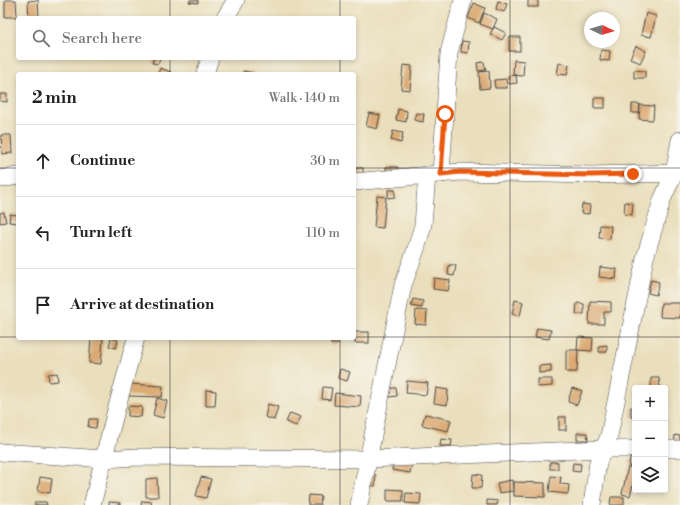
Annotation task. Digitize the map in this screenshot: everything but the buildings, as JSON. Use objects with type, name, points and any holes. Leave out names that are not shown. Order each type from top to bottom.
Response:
[{"type":"street","points":[[226,16],[236,0]]},
{"type":"street","points":[[359,505],[403,285],[423,225],[434,175],[449,53],[463,0]]},
{"type":"street","points":[[206,72],[209,60]]},
{"type":"street","points":[[592,505],[598,462],[609,436],[645,258],[662,200],[677,173],[680,140]]},
{"type":"street","points":[[356,182],[460,172],[591,175],[677,173]]},
{"type":"street","points":[[0,179],[16,176]]},
{"type":"street","points":[[92,505],[135,340]]},
{"type":"street","points":[[0,452],[104,459],[145,457],[369,459],[632,449]]},
{"type":"street","points":[[668,449],[680,449]]},
{"type":"route","points":[[445,114],[441,174],[460,172],[591,175],[633,174]]}]
